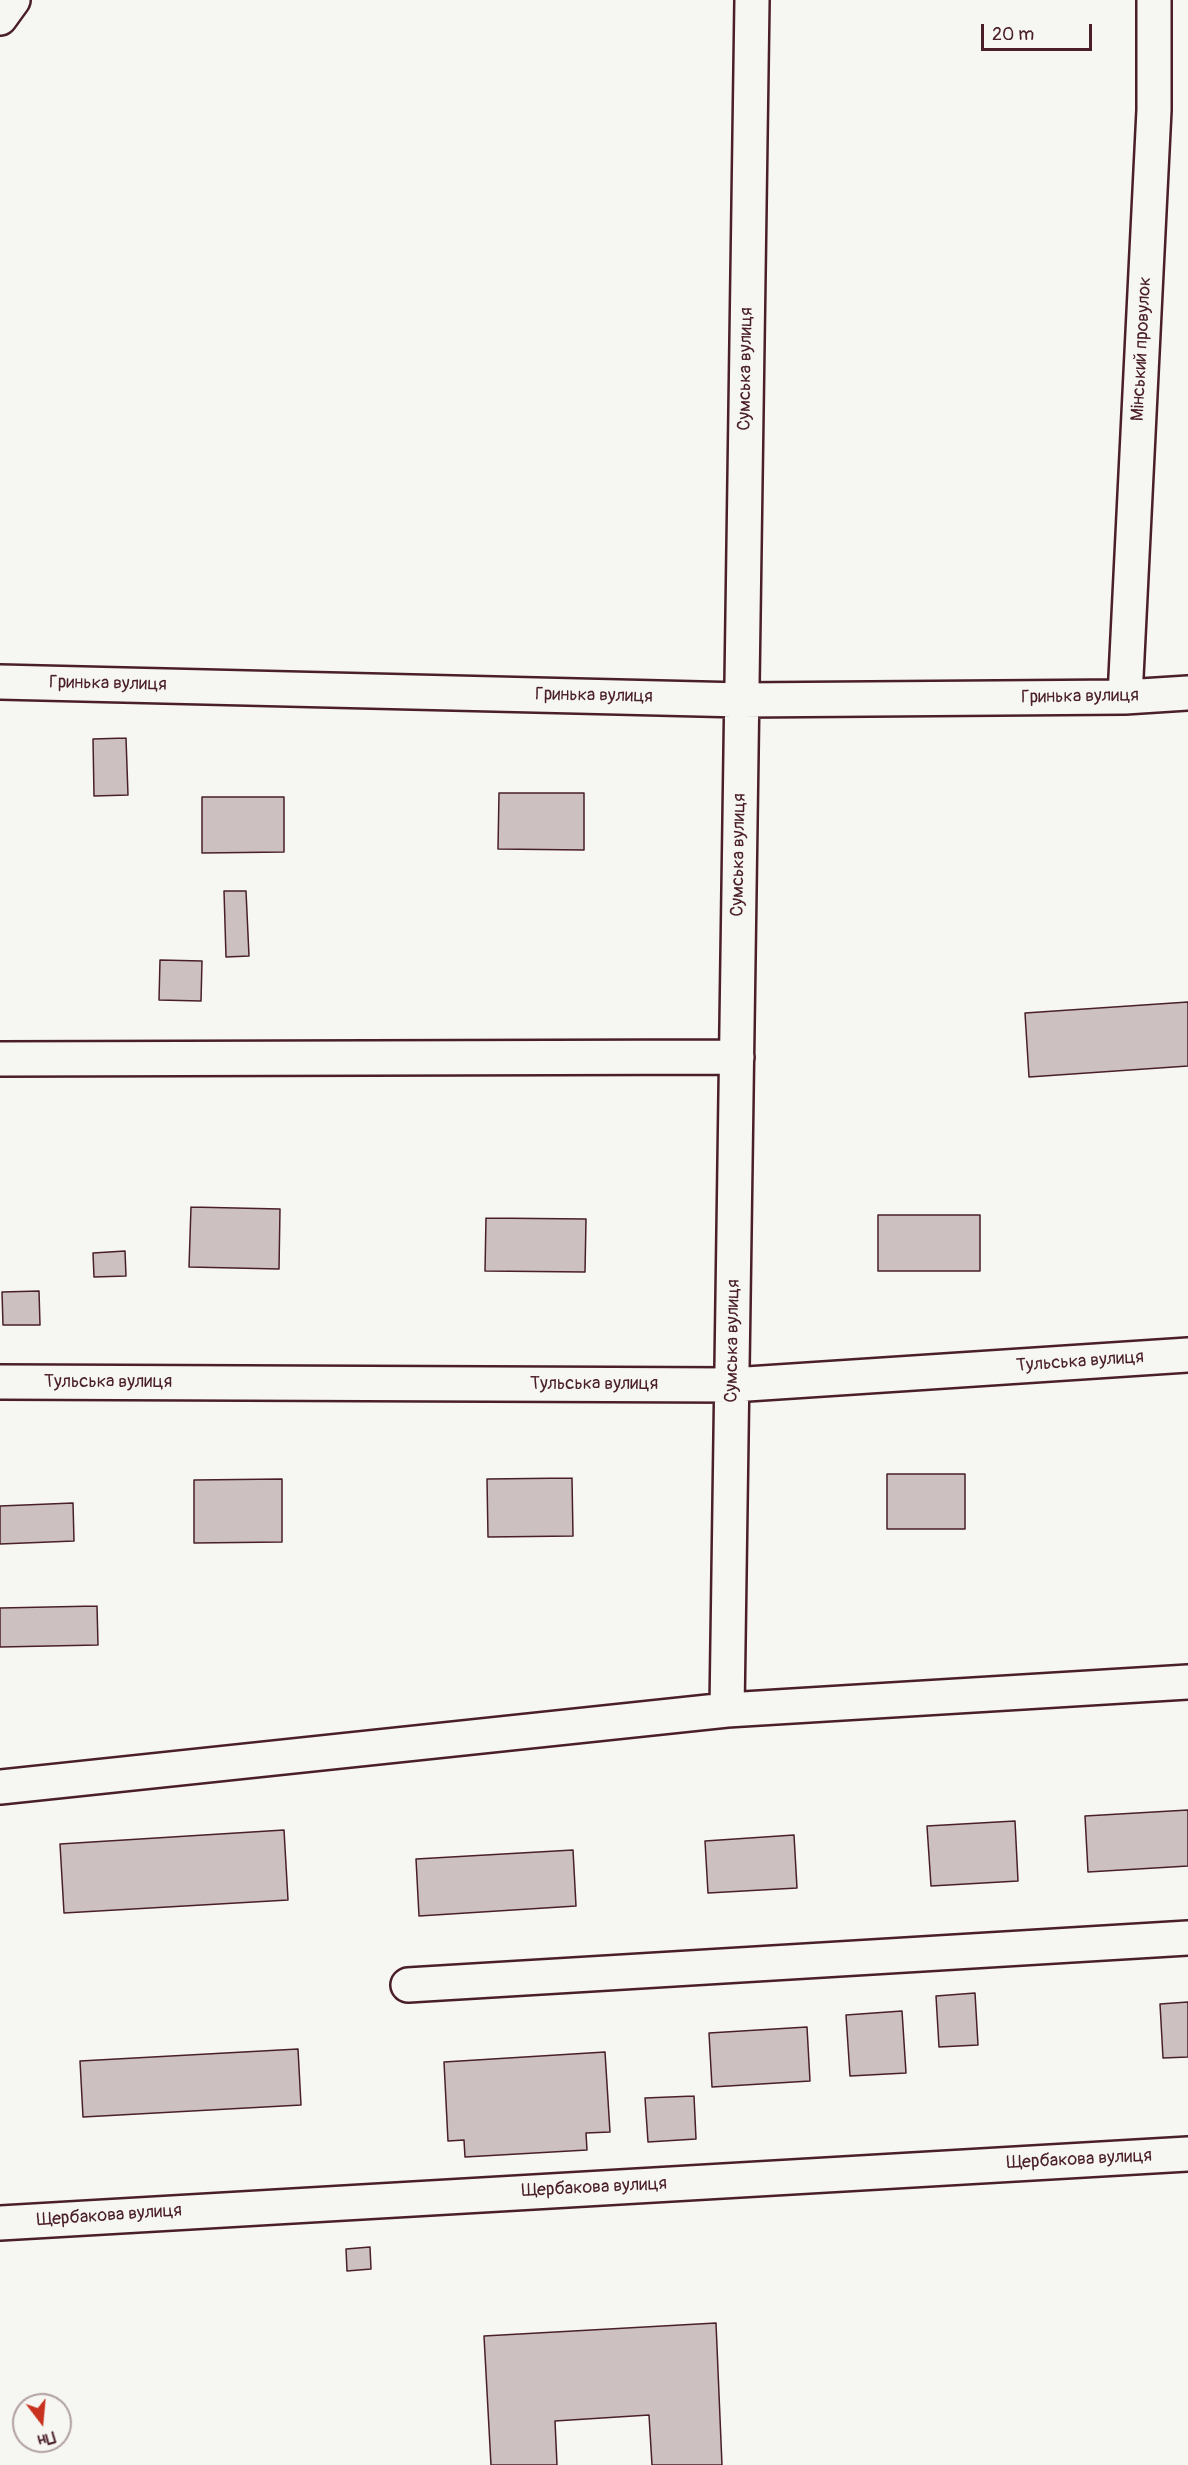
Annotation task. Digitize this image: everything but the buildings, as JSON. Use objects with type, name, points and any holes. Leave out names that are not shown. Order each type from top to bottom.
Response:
[{"type":"street","points":[[0,18],[13,0]]},
{"type":"street","name":"Сумська вулиця","points":[[727,1710],[752,0]]},
{"type":"street","name":"Мінський провулок","points":[[1125,697],[1154,110],[1154,0]]},
{"type":"street","name":"Гринька вулиця","points":[[0,681],[742,700],[1125,697],[1188,693]]},
{"type":"street","points":[[0,1059],[737,1057]]},
{"type":"street","name":"Тульська вулиця","points":[[0,1382],[732,1385],[1188,1355]]},
{"type":"street","points":[[0,1787],[727,1710],[1188,1682]]},
{"type":"street","points":[[408,1984],[1188,1938]]},
{"type":"street","name":"Щербакова вулиця","points":[[0,2223],[1188,2154]]}]
